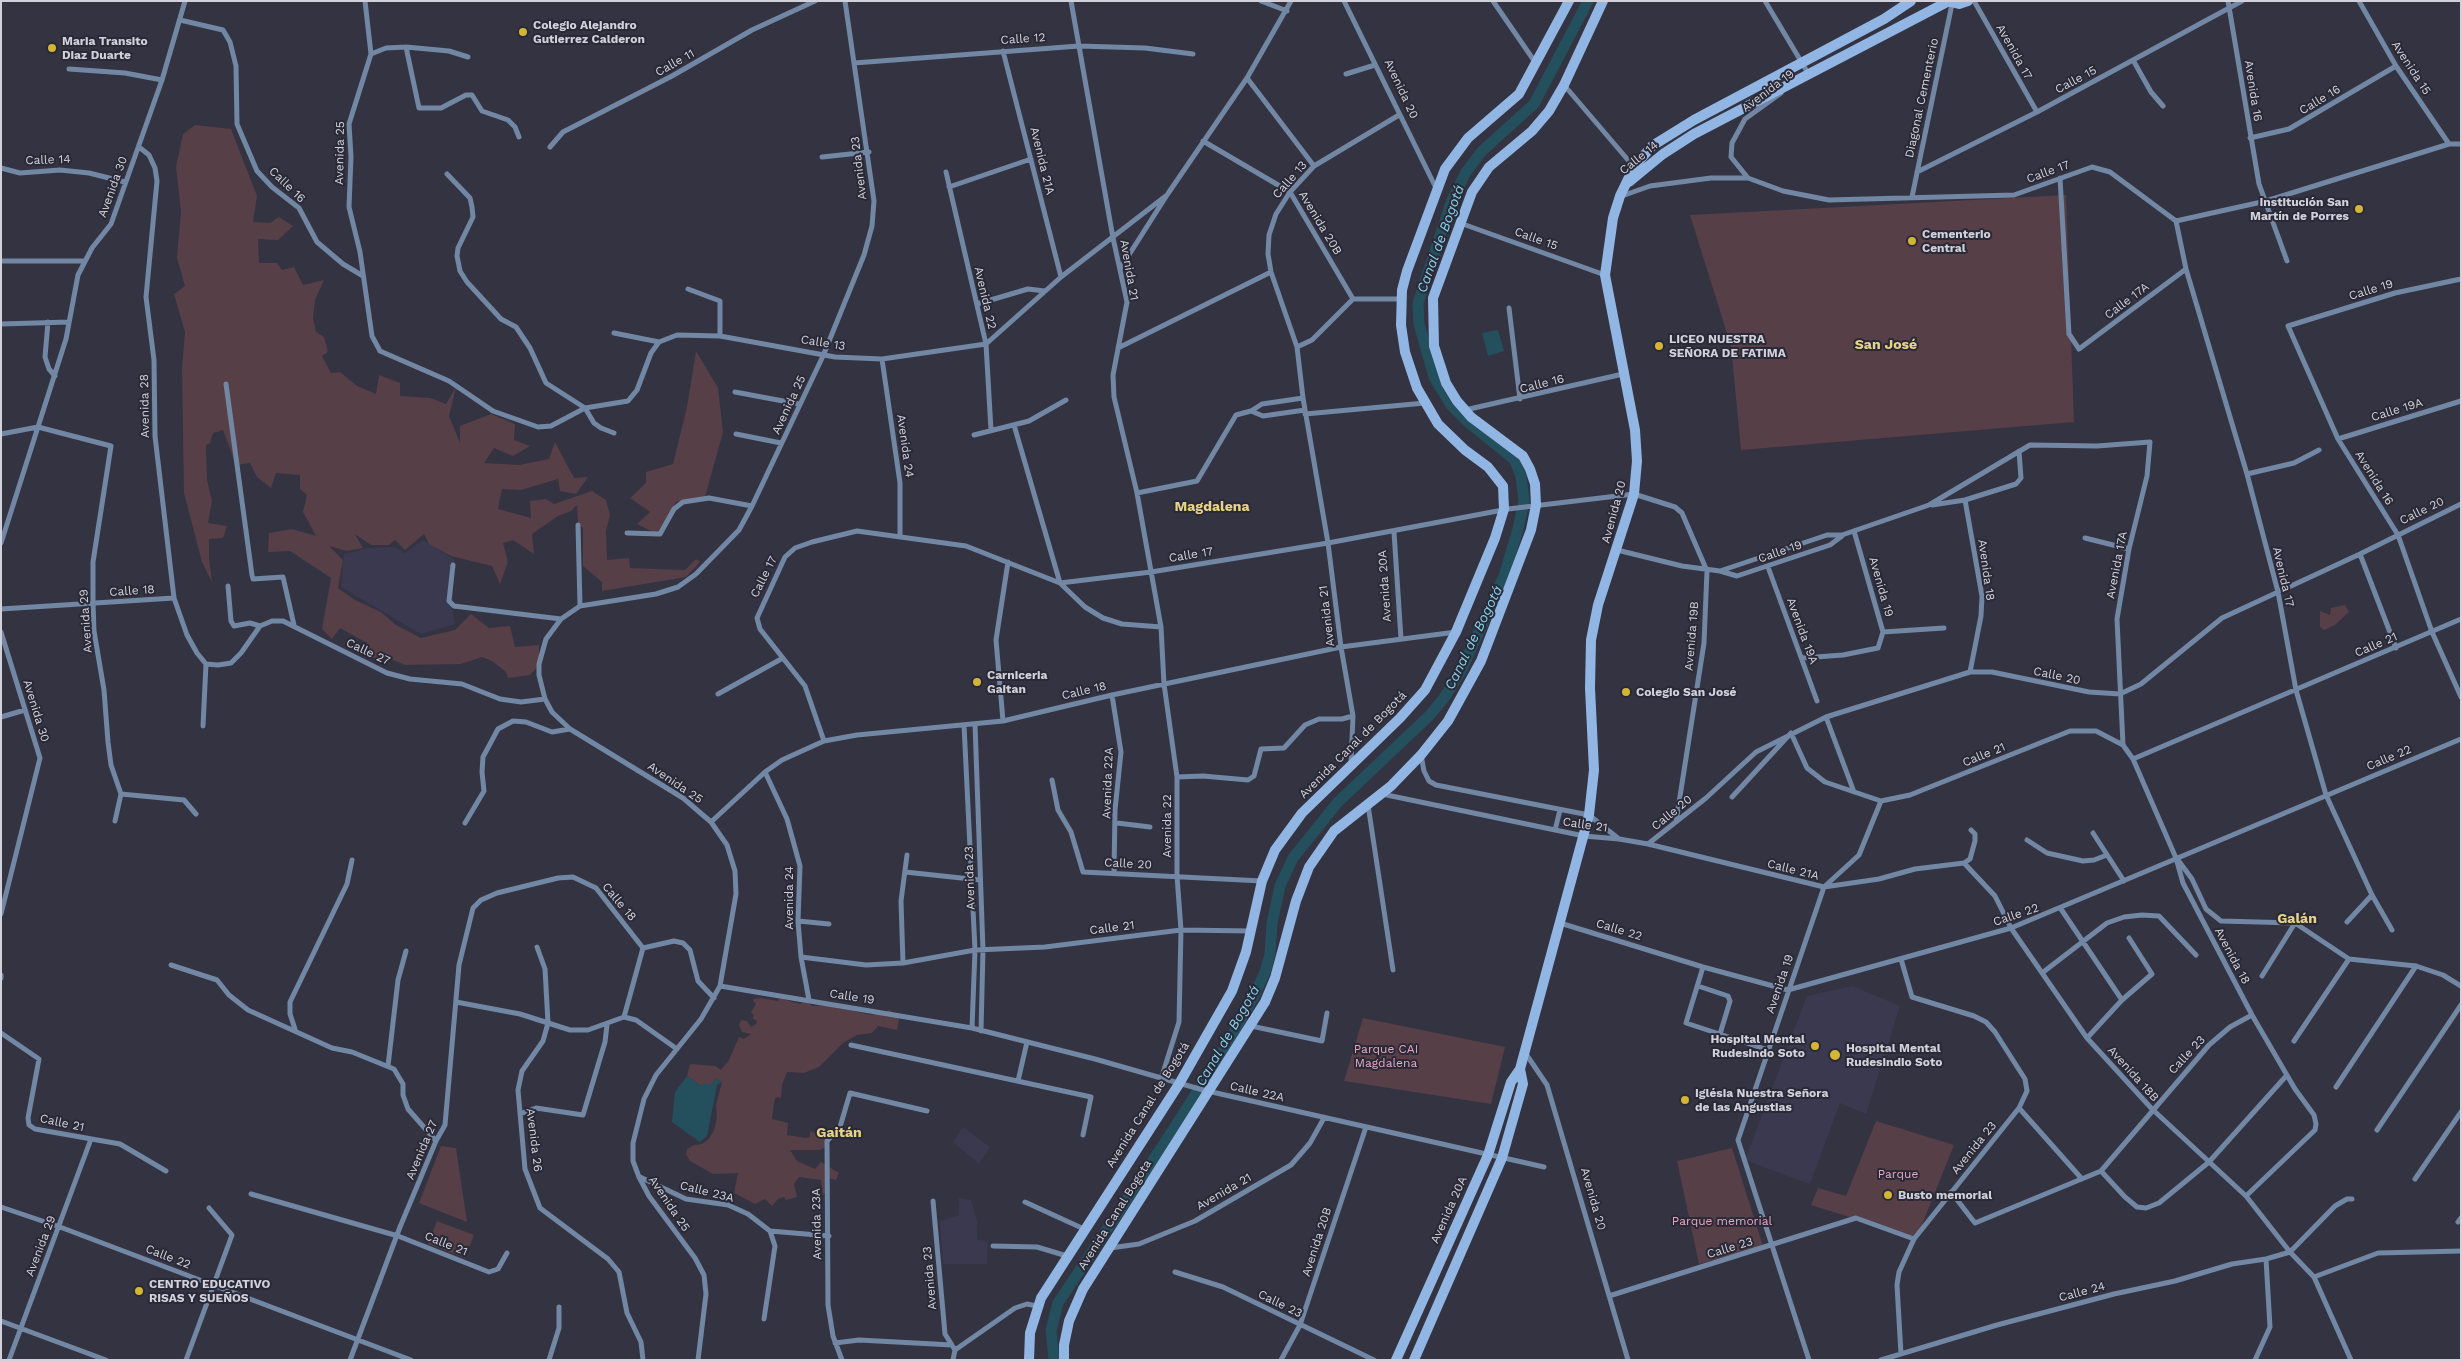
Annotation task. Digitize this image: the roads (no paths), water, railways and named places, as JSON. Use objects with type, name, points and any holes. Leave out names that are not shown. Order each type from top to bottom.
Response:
[{"type":"main road","name":"Avenida Canal de Bogotá","points":[[1029,1360],[1030,1333],[1037,1306],[1066,1256],[1182,1084],[1232,991],[1241,970],[1262,881],[1275,850],[1290,827],[1351,764],[1400,718],[1425,690],[1456,632],[1496,538],[1506,509],[1504,490],[1498,478],[1446,433],[1425,403],[1412,377],[1405,352],[1401,325],[1401,299],[1407,271],[1436,188],[1445,168],[1468,138],[1519,94],[1569,1]]},
{"type":"main road","points":[[1205,1091],[1251,1026],[1271,990],[1296,901],[1309,867],[1334,831],[1382,794],[1421,755],[1448,721],[1479,666],[1528,541],[1533,506],[1533,476],[1523,456],[1465,410],[1452,393],[1441,372],[1434,346],[1432,317],[1436,286],[1472,192],[1483,174],[1537,126],[1564,85],[1603,1]]},
{"type":"main road","name":"Calle 14","points":[[1625,186],[1634,167],[1652,146],[1694,120],[1884,19],[1911,1]]},
{"type":"main road","name":"Calle 14","points":[[1625,186],[1663,154],[1694,134],[1808,73],[1949,2],[1968,1]]},
{"type":"main road","name":"Avenida 20","points":[[1589,816],[1594,770],[1590,688],[1591,640],[1598,605],[1634,494],[1637,462],[1635,430],[1606,275],[1613,218],[1625,186]]},
{"type":"main road","name":"Avenida 20A","points":[[1396,1360],[1488,1155],[1511,1082],[1520,1069],[1589,816]]},
{"type":"main road","name":"Avenida 20A","points":[[1414,1360],[1502,1158],[1523,1084],[1520,1069]]},
{"type":"main road","name":"Avenida Canal Bogota","points":[[1064,1360],[1066,1334],[1078,1300],[1205,1091]]},
{"type":"street","name":"Avenida 30","points":[[1,543],[55,376],[75,289],[92,248],[111,224],[162,80],[185,1]]},
{"type":"street","name":"Avenida 25","points":[[365,1],[371,54],[349,124],[351,157],[349,208],[360,252],[369,301],[372,336],[380,352],[449,381],[493,411],[538,427],[551,426],[585,408],[628,401],[637,390],[650,353],[659,342]]},
{"type":"street","name":"Calle 11","points":[[550,147],[563,132],[672,76],[752,30],[815,1]]},
{"type":"street","name":"Avenida 23","points":[[824,356],[864,255],[872,226],[874,201],[869,152],[845,1]]},
{"type":"street","name":"Avenida 21","points":[[1071,1],[1113,238],[1127,302],[1113,375],[1114,397],[1137,493],[1151,572]]},
{"type":"street","points":[[1261,1],[1287,11]]},
{"type":"street","points":[[1120,269],[1167,195],[1247,78],[1291,1]]},
{"type":"street","name":"Avenida 20","points":[[1344,1],[1376,65],[1398,115],[1436,188]]},
{"type":"street","points":[[1493,1],[1536,64]]},
{"type":"street","points":[[1765,1],[1808,73]]},
{"type":"street","name":"Avenida 17","points":[[1974,1],[2037,112]]},
{"type":"street","name":"Avenida 16","points":[[2228,1],[2259,184],[2287,261]]},
{"type":"street","name":"Calle 15","points":[[1917,172],[2037,112],[2242,1]]},
{"type":"street","name":"Avenida 15","points":[[2359,1],[2396,66],[2449,144]]},
{"type":"street","name":"Diagonal Cementerio","points":[[1912,197],[1949,2]]},
{"type":"street","name":"Calle 16","points":[[180,20],[223,30],[230,42],[236,66],[237,124],[257,170],[272,187],[299,208],[317,242],[343,264],[363,276]]},
{"type":"street","name":"Calle 12","points":[[854,63],[1003,50],[1079,46],[1145,48],[1193,54]]},
{"type":"street","points":[[371,54],[386,48],[406,47],[449,50],[468,57]]},
{"type":"street","points":[[406,47],[419,108],[442,108],[466,95],[472,95],[482,111],[508,120],[515,127],[520,137]]},
{"type":"street","name":"Avenida 21A","points":[[1003,50],[1061,277]]},
{"type":"street","points":[[2133,60],[2151,92],[2163,106]]},
{"type":"street","points":[[1346,74],[1376,65]]},
{"type":"street","name":"Calle 16","points":[[2250,138],[2290,129],[2396,66]]},
{"type":"street","points":[[68,69],[125,73],[162,80]]},
{"type":"street","name":"Avenida 19","points":[[1748,178],[1731,157],[1732,144],[1746,120],[1808,73]]},
{"type":"street","points":[[1247,78],[1314,166]]},
{"type":"street","points":[[1564,85],[1634,167]]},
{"type":"street","name":"Calle 13","points":[[1271,272],[1268,254],[1269,235],[1276,214],[1290,192],[1314,166],[1398,115]]},
{"type":"street","name":"Avenida 20B","points":[[1203,141],[1290,192],[1353,299]]},
{"type":"street","points":[[2176,221],[2266,201],[2449,144],[2461,144]]},
{"type":"street","name":"Avenida 28","points":[[138,147],[149,155],[155,168],[157,181],[146,297],[154,360],[155,436],[174,598],[187,635],[196,653],[206,664]]},
{"type":"street","points":[[822,156],[869,152]]},
{"type":"street","points":[[949,188],[1031,159]]},
{"type":"street","name":"Calle 17","points":[[1620,196],[1650,186],[1711,178],[1748,178],[1783,191],[1829,200],[2014,195],[2092,167],[2110,172],[2176,221]]},
{"type":"street","name":"Calle 14","points":[[1,168],[20,173],[60,170],[89,173],[126,182]]},
{"type":"street","name":"Avenida 22","points":[[946,172],[986,344],[991,430]]},
{"type":"street","points":[[448,174],[470,198],[472,207],[473,217],[458,248],[457,256],[460,271],[467,282],[501,319],[516,327],[546,383],[585,408],[594,423],[614,433]]},
{"type":"street","name":"Calle 17A","points":[[2060,178],[2069,334],[2078,349],[2186,269]]},
{"type":"street","points":[[986,344],[1061,277],[1167,195]]},
{"type":"street","name":"Avenida 17","points":[[2176,221],[2186,269],[2247,474],[2278,592],[2296,690],[2326,795],[2372,895],[2392,930]]},
{"type":"street","name":"Calle 15","points":[[1459,222],[1606,275]]},
{"type":"street","points":[[1,261],[85,261]]},
{"type":"street","points":[[1118,348],[1271,272]]},
{"type":"street","name":"Avenida 21","points":[[1271,272],[1296,347],[1305,412],[1328,543],[1341,647],[1353,716],[1351,764]]},
{"type":"street","name":"Calle 19","points":[[2288,326],[2395,293],[2461,279]]},
{"type":"street","points":[[688,289],[720,301],[720,336]]},
{"type":"street","points":[[977,304],[1028,290],[1045,291]]},
{"type":"street","points":[[1296,347],[1312,340],[1353,299],[1401,299]]},
{"type":"street","points":[[1510,308],[1520,399]]},
{"type":"street","points":[[48,322],[45,357],[49,369],[55,376]]},
{"type":"street","points":[[1,324],[68,322]]},
{"type":"street","name":"Avenida 16","points":[[2288,326],[2338,439],[2398,534],[2432,632],[2461,698]]},
{"type":"street","points":[[614,333],[659,342]]},
{"type":"street","name":"Calle 13","points":[[659,342],[677,335],[720,336],[824,356],[882,359],[986,344]]},
{"type":"street","name":"Avenida 25","points":[[698,1360],[706,1294],[704,1275],[695,1258],[649,1196],[638,1177],[634,1161],[633,1143],[644,1099],[656,1076],[701,1019],[720,986],[736,894],[735,871],[727,845],[711,822],[683,798],[570,729],[552,712],[545,699],[539,675],[540,654],[546,639],[561,619],[580,606],[656,594],[678,587],[696,574],[739,530],[824,356]]},
{"type":"street","name":"Avenida 24","points":[[882,359],[900,483],[900,536]]},
{"type":"street","name":"Calle 16","points":[[1465,410],[1623,374]]},
{"type":"street","points":[[226,384],[253,579],[283,577],[294,624]]},
{"type":"street","points":[[735,392],[799,404]]},
{"type":"street","points":[[1137,493],[1197,481],[1236,415],[1251,411],[1262,404],[1303,398]]},
{"type":"street","points":[[974,435],[1029,422],[1066,400]]},
{"type":"street","name":"Calle 19A","points":[[2338,439],[2461,401]]},
{"type":"street","points":[[1251,411],[1263,416],[1425,403]]},
{"type":"street","points":[[1014,425],[1060,583],[1085,607],[1103,618],[1122,624],[1161,627]]},
{"type":"street","points":[[1,434],[38,427]]},
{"type":"street","name":"Avenida 29","points":[[38,427],[111,446],[93,562],[93,603],[94,631],[104,690],[110,757],[121,794]]},
{"type":"street","points":[[736,434],[781,443]]},
{"type":"street","name":"Calle 19","points":[[1720,571],[1827,535],[1842,535],[1854,532],[1929,505],[2030,445],[2097,446],[2150,442]]},
{"type":"street","name":"Avenida 17A","points":[[2120,694],[2117,619],[2129,549],[2147,476],[2150,442]]},
{"type":"street","points":[[2247,474],[2294,463],[2318,450]]},
{"type":"street","name":"Calle 19","points":[[1929,505],[1965,500],[2016,484],[2021,478],[2019,451]]},
{"type":"street","name":"Calle 17","points":[[783,658],[760,629],[757,618],[785,557],[795,548],[857,531],[966,546],[1060,583],[1151,572],[1328,543],[1394,532],[1506,509],[1634,494],[1675,507],[1682,513],[1707,571]]},
{"type":"street","points":[[627,533],[660,534],[674,509],[684,502],[709,498],[752,506]]},
{"type":"street","name":"Avenida 18","points":[[1965,500],[1982,596],[1981,616],[1970,672]]},
{"type":"street","name":"Calle 20","points":[[1648,844],[1706,798],[1756,752],[1826,717],[1970,672],[1992,672],[2088,692],[2120,694],[2141,684],[2222,618],[2360,554],[2461,504]]},
{"type":"street","points":[[578,525],[580,606]]},
{"type":"street","name":"Avenida 20A","points":[[1394,532],[1401,639]]},
{"type":"street","name":"Avenida 19","points":[[1802,658],[1843,655],[1878,648],[1883,632],[1854,532]]},
{"type":"street","name":"Calle 19","points":[[1617,550],[1707,571],[1720,571],[1738,576],[1830,545],[1842,535]]},
{"type":"street","points":[[2085,538],[2129,549]]},
{"type":"street","points":[[2360,554],[2396,648]]},
{"type":"street","points":[[1003,721],[996,640],[1008,562]]},
{"type":"street","points":[[453,565],[449,601],[454,606],[561,619]]},
{"type":"street","name":"Avenida 19A","points":[[1768,567],[1817,701]]},
{"type":"street","name":"Avenida 19B","points":[[1676,822],[1704,643],[1707,571]]},
{"type":"street","name":"Avenida 22","points":[[1151,572],[1161,627],[1164,684],[1177,778],[1177,876],[1181,930],[1179,1022],[1161,1079]]},
{"type":"street","name":"Calle 27","points":[[228,586],[231,621],[234,626],[250,623],[260,626],[272,621],[294,624],[386,673],[410,679],[462,684],[500,699],[521,702],[545,699]]},
{"type":"street","name":"Calle 18","points":[[1,609],[174,598]]},
{"type":"street","name":"Calle 21","points":[[2133,759],[2461,619]]},
{"type":"street","points":[[203,726],[206,664],[218,666],[230,663],[241,653],[260,626]]},
{"type":"street","points":[[1883,632],[1944,628]]},
{"type":"street","name":"Avenida 30","points":[[1,632],[40,758],[1,914]]},
{"type":"street","name":"Calle 18","points":[[711,822],[765,772],[782,760],[824,741],[857,734],[1003,721],[1112,695],[1341,647],[1456,632]]},
{"type":"street","points":[[718,694],[783,658],[805,686],[824,741]]},
{"type":"street","points":[[2120,694],[2123,745]]},
{"type":"street","name":"Avenida 22A","points":[[1112,695],[1121,752],[1116,810],[1114,873]]},
{"type":"street","points":[[1,717],[25,710]]},
{"type":"street","points":[[1177,778],[1203,776],[1248,780],[1254,776],[1261,749],[1284,748],[1305,725],[1319,718],[1342,719],[1353,716]]},
{"type":"street","points":[[1826,717],[1854,792]]},
{"type":"street","points":[[465,823],[484,791],[483,757],[498,729],[513,721],[526,722],[552,732],[570,729]]},
{"type":"street","name":"Avenida 23","points":[[974,724],[983,950],[980,1030]]},
{"type":"street","name":"Avenida 23","points":[[964,725],[970,879],[975,950],[972,1028]]},
{"type":"street","name":"Calle 21","points":[[1791,733],[1807,768],[1826,782],[1882,801],[1910,795],[2070,731],[2096,731],[2123,745]]},
{"type":"street","points":[[1732,797],[1791,733]]},
{"type":"street","name":"Calle 22","points":[[1560,923],[1703,967],[1788,990],[2011,928],[2061,909],[2176,858],[2461,739]]},
{"type":"street","name":"Avenida 18","points":[[2123,745],[2133,759],[2176,858],[2183,883],[2252,1015],[2287,1075],[2314,1115],[2315,1130],[2246,1196]]},
{"type":"street","name":"Calle 21","points":[[1421,755],[1424,771],[1429,781],[1436,786],[1589,816],[1619,839]]},
{"type":"street","name":"Avenida 24","points":[[765,772],[787,819],[800,866],[798,921],[800,957],[809,1000]]},
{"type":"street","name":"Calle 20","points":[[1052,780],[1058,810],[1071,832],[1083,872],[1262,881]]},
{"type":"street","points":[[115,821],[121,794],[184,800],[196,814]]},
{"type":"street","name":"Calle 21","points":[[1382,794],[1584,836],[1619,839]]},
{"type":"street","name":"Avenida 19","points":[[1809,1360],[1738,1140],[1824,888],[1859,855],[1882,801]]},
{"type":"street","points":[[1368,805],[1393,970]]},
{"type":"street","points":[[1555,830],[1560,810]]},
{"type":"street","points":[[968,816],[978,816]]},
{"type":"street","points":[[1117,823],[1150,827]]},
{"type":"street","points":[[1964,863],[1970,859],[1976,841],[1972,830]]},
{"type":"street","points":[[2092,833],[2124,881]]},
{"type":"street","name":"Calle 21A","points":[[1619,839],[1648,844],[1824,888],[1879,879],[1915,869],[1964,863]]},
{"type":"street","points":[[2027,840],[2047,853],[2083,861],[2094,860],[2107,855]]},
{"type":"street","points":[[903,963],[901,901],[908,855]]},
{"type":"street","points":[[2176,858],[2192,880],[2206,909],[2221,921],[2295,922],[2349,959],[2416,966],[2443,975],[2461,986]]},
{"type":"street","points":[[295,1029],[290,1014],[290,1002],[347,884],[352,860]]},
{"type":"street","name":"Avenida 18B","points":[[1964,863],[1995,896],[2011,928],[2086,1038],[2152,1109],[2246,1196],[2290,1252],[2314,1277],[2351,1360]]},
{"type":"street","points":[[905,872],[980,880]]},
{"type":"street","name":"Calle 18","points":[[473,908],[481,900],[497,893],[558,878],[573,877],[596,888],[643,948]]},
{"type":"street","points":[[2347,922],[2372,895]]},
{"type":"street","name":"Avenida 27","points":[[350,1360],[436,1141],[445,1126],[459,965],[473,908]]},
{"type":"street","points":[[2061,909],[2122,1000]]},
{"type":"street","points":[[2042,973],[2083,944],[2107,923],[2124,917],[2159,916],[2196,955]]},
{"type":"street","points":[[798,921],[828,924]]},
{"type":"street","points":[[2262,976],[2295,922]]},
{"type":"street","name":"Calle 21","points":[[800,957],[866,965],[903,963],[975,950],[1045,947],[1181,930],[1251,931]]},
{"type":"street","points":[[2086,1038],[2122,1000],[2152,974],[2129,938]]},
{"type":"street","points":[[624,1017],[643,948],[674,941],[683,943],[690,950],[698,981],[714,998]]},
{"type":"street","name":"Avenida 26","points":[[537,947],[545,969],[548,1023],[543,1040],[522,1072],[518,1090],[525,1169],[540,1208],[608,1259],[618,1272],[626,1313],[641,1342],[643,1360]]},
{"type":"street","points":[[388,1066],[398,980],[406,951]]},
{"type":"street","name":"Avenida 23","points":[[1901,959],[1912,998],[1974,1016],[1986,1022],[1995,1032],[2025,1079],[2027,1092],[2019,1108],[1914,1239],[1900,1272],[1897,1285],[1901,1354]]},
{"type":"street","points":[[2294,1041],[2349,959]]},
{"type":"street","points":[[171,965],[217,980],[230,996],[248,1010],[295,1029],[332,1048],[352,1052],[394,1069],[403,1084],[403,1095],[408,1110],[436,1141]]},
{"type":"street","points":[[2336,1086],[2416,966]]},
{"type":"street","points":[[1703,967],[1686,1023],[1768,1050]]},
{"type":"street","name":"Calle 19","points":[[720,986],[980,1030]]},
{"type":"street","points":[[1698,986],[1728,996],[1730,1001],[1720,1034]]},
{"type":"street","points":[[456,1002],[488,1006],[570,1030],[588,1030],[607,1025],[624,1017],[636,1020],[677,1049]]},
{"type":"street","points":[[2377,1130],[2461,1005]]},
{"type":"street","points":[[1251,1026],[1322,1041],[1327,1013]]},
{"type":"street","name":"Calle 23","points":[[2082,1179],[2101,1171],[2208,1045],[2230,1027],[2252,1015]]},
{"type":"street","points":[[520,1114],[536,1108],[583,1115],[607,1025]]},
{"type":"street","name":"Calle 22A","points":[[980,1030],[1095,1059],[1205,1091],[1544,1167]]},
{"type":"street","name":"Calle 21","points":[[1,1033],[39,1059],[28,1118],[30,1125],[35,1129],[120,1144],[166,1171]]},
{"type":"street","points":[[1018,1081],[1027,1042]]},
{"type":"street","points":[[851,1045],[1091,1097],[1083,1135]]},
{"type":"street","name":"Avenida 20","points":[[1524,1051],[1547,1084],[1628,1360]]},
{"type":"street","points":[[2101,1171],[2137,1207],[2146,1208],[2159,1203],[2209,1162],[2287,1075]]},
{"type":"street","name":"Avenida 23A","points":[[842,1360],[836,1343],[828,1305],[827,1141],[840,1127],[850,1093],[927,1111]]},
{"type":"street","points":[[1951,1192],[1975,1224],[2082,1179],[2019,1108]]},
{"type":"street","points":[[2415,1179],[2461,1112]]},
{"type":"street","name":"Avenida 21","points":[[1110,1248],[1140,1244],[1195,1221],[1291,1165],[1310,1144],[1324,1118]]},
{"type":"street","name":"Avenida 20B","points":[[1280,1360],[1300,1325],[1366,1127]]},
{"type":"street","name":"Avenida 29","points":[[9,1360],[60,1227],[91,1139]]},
{"type":"street","name":"Calle 23A","points":[[638,1177],[686,1199],[728,1205],[748,1214],[770,1231]]},
{"type":"street","name":"Calle 21","points":[[251,1194],[398,1236],[489,1272],[498,1269],[507,1253]]},
{"type":"street","points":[[2290,1252],[2335,1206],[2347,1199],[2352,1199]]},
{"type":"street","name":"Avenida 23","points":[[933,1201],[946,1334],[955,1350]]},
{"type":"street","points":[[1025,1202],[1084,1229]]},
{"type":"street","name":"Calle 22","points":[[1,1207],[60,1227],[411,1360]]},
{"type":"street","points":[[186,1360],[232,1235],[209,1208]]},
{"type":"street","name":"Calle 23","points":[[1609,1296],[1856,1218],[1914,1239]]},
{"type":"street","points":[[764,1319],[775,1246],[770,1231],[829,1236]]},
{"type":"street","points":[[993,1246],[1038,1247],[1066,1256]]},
{"type":"street","points":[[2314,1277],[2378,1253],[2461,1251]]},
{"type":"street","name":"Calle 24","points":[[1881,1360],[1997,1325],[2175,1281],[2232,1264],[2266,1259],[2290,1252]]},
{"type":"street","points":[[2256,1360],[2270,1326],[2266,1259]]},
{"type":"street","name":"Calle 23","points":[[1175,1272],[1223,1287],[1374,1360]]},
{"type":"street","points":[[953,1360],[955,1350],[1015,1308],[1027,1304],[1037,1306]]},
{"type":"street","points":[[549,1360],[559,1328],[559,1306]]},
{"type":"street","points":[[1,1321],[106,1360]]},
{"type":"street","points":[[836,1343],[859,1340],[952,1344]]},
{"type":"water","points":[[1498,330],[1504,351],[1488,356],[1482,333]]},
{"type":"water","points":[[687,1076],[701,1086],[703,1083],[711,1085],[716,1079],[722,1082],[717,1085],[707,1136],[700,1142],[672,1122],[675,1092]]},
{"type":"waterway","name":"Canal de Bogotá","points":[[1054,1360],[1051,1330],[1058,1303],[1169,1136],[1225,1048],[1255,994],[1265,972],[1270,954],[1272,923],[1280,886],[1293,858],[1338,802],[1429,716],[1444,698],[1461,671],[1504,576],[1524,501],[1521,476],[1514,459],[1469,423],[1451,405],[1434,377],[1419,324],[1418,303],[1452,200],[1466,172],[1482,151],[1534,104],[1588,1]]},
{"type":"place","name":"Colegio Alejandro Gutierrez Calderon","points":[[523,32]]},
{"type":"place","name":"Maria Transito Diaz Duarte","points":[[52,48]]},
{"type":"place","name":"Institución San Martín de Porres","points":[[2359,209]]},
{"type":"place","name":"Cementerio Central","points":[[1912,241]]},
{"type":"place","name":"LICEO NUESTRA SEÑORA DE FATIMA","points":[[1659,346]]},
{"type":"place","name":"Carniceria Gaitan","points":[[977,682]]},
{"type":"place","name":"Colegio San José","points":[[1626,692]]},
{"type":"place","name":"Hospital Mental Rudesindo Soto","points":[[1815,1046]]},
{"type":"place","name":"Hospital Mental Rudesindio Soto","points":[[1835,1055]]},
{"type":"place","name":"Iglésia Nuestra Señora de las Angustias","points":[[1685,1100]]},
{"type":"place","name":"Busto memorial","points":[[1888,1195]]},
{"type":"place","name":"CENTRO EDUCATIVO RISAS Y SUEÑOS","points":[[139,1291]]},
{"type":"district","name":"San José","points":[[1886,345]]},
{"type":"district","name":"Magdalena","points":[[1212,507]]},
{"type":"district","name":"Galán","points":[[2297,919]]},
{"type":"district","name":"Gaitán","points":[[839,1133]]},
{"type":"park label","name":"Parque CAI Magdalena","points":[[1386,1056]]},
{"type":"park label","name":"Parque","points":[[1898,1174]]},
{"type":"park label","name":"Parque memorial","points":[[1722,1221]]}]
